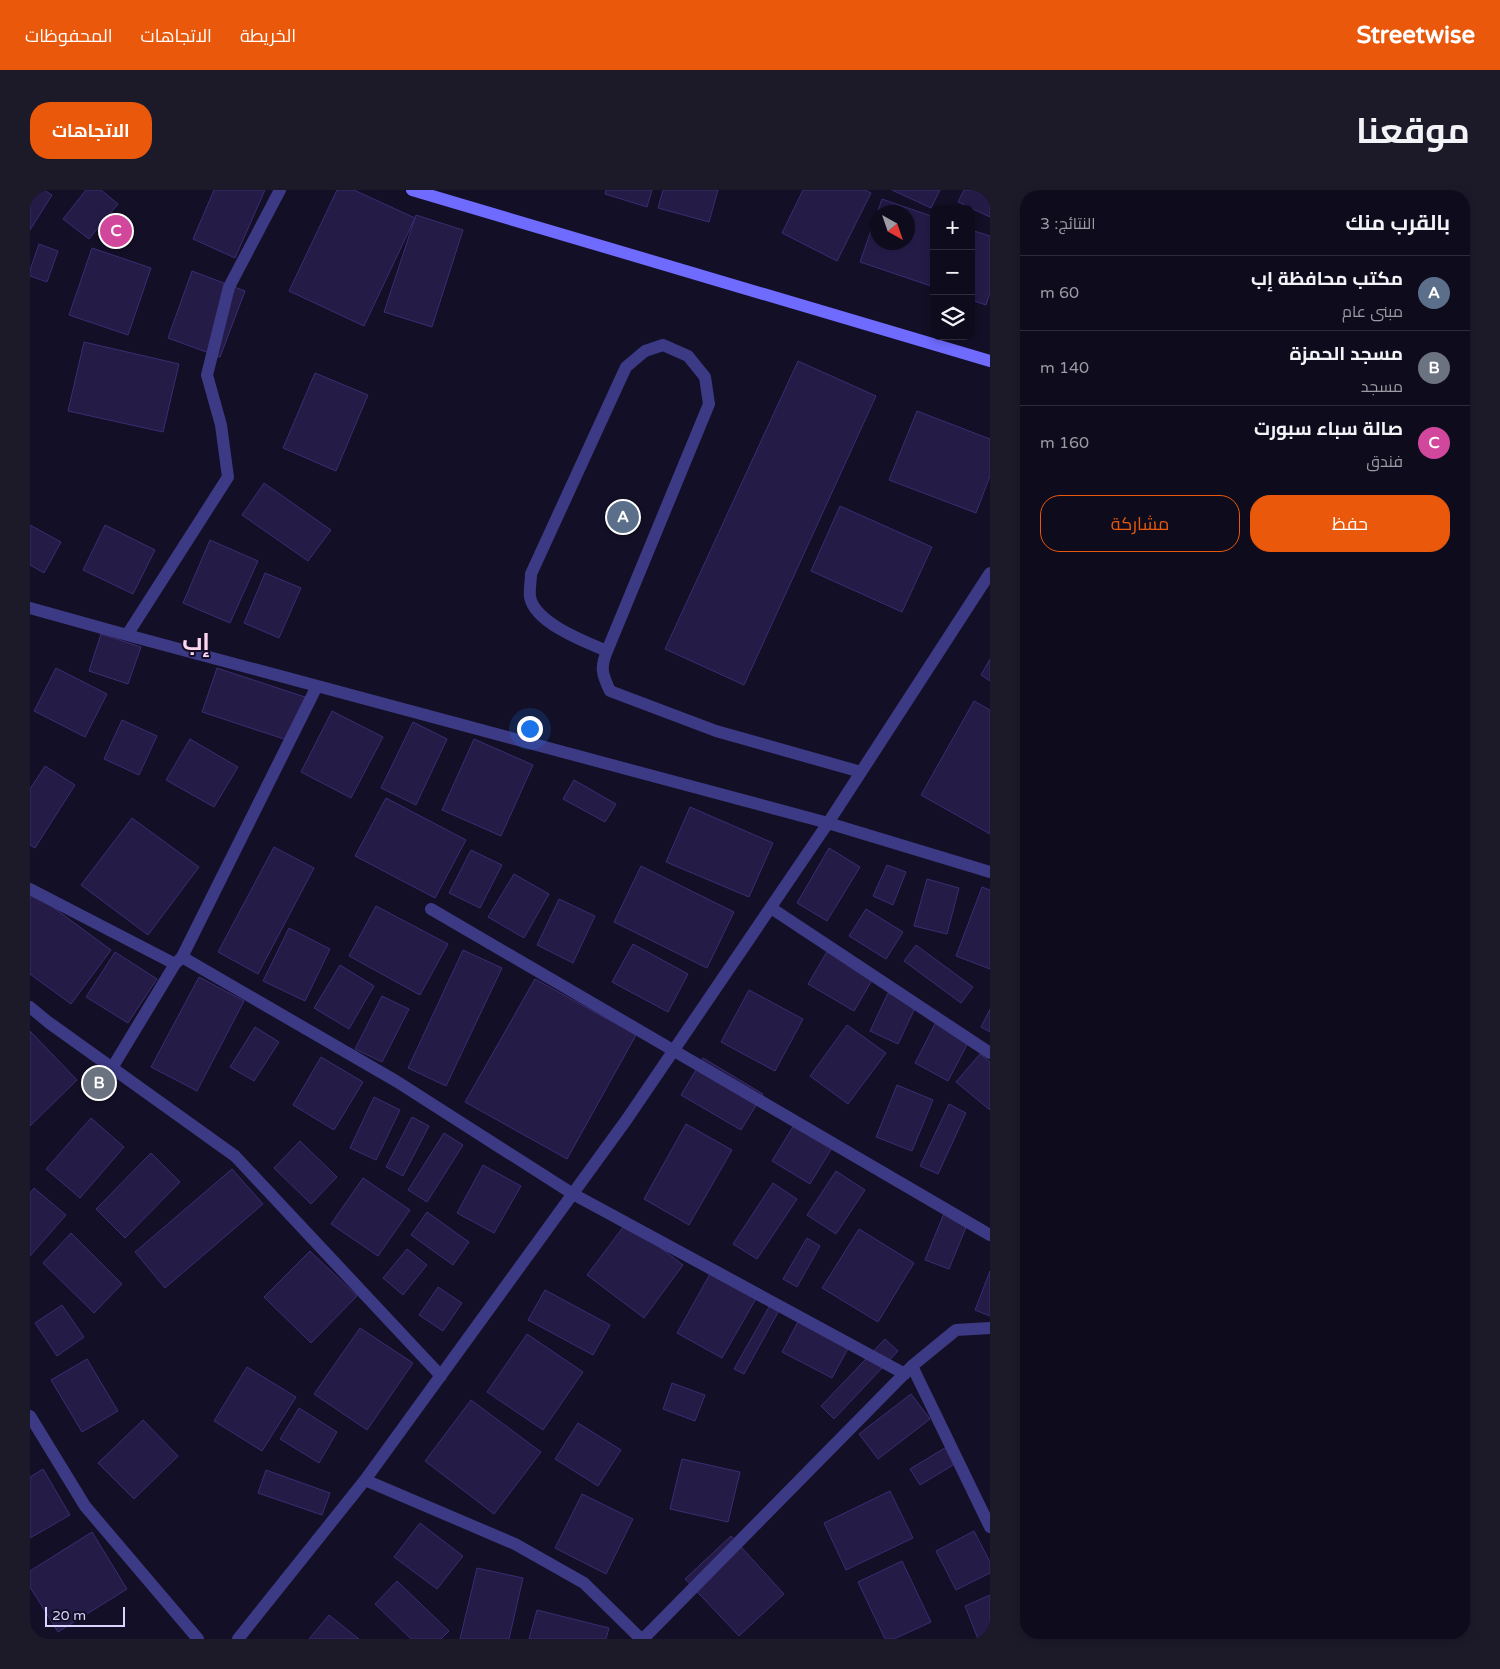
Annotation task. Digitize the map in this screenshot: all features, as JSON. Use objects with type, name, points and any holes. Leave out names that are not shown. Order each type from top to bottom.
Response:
[{"type":"main road","points":[[412,190],[990,362]]},
{"type":"street","points":[[127,635],[228,477],[221,425],[207,375],[229,287],[280,190]]},
{"type":"street","points":[[608,650],[571,636],[539,614],[530,598],[531,574],[626,368],[645,351],[663,346],[688,356],[700,370],[705,377],[709,404],[608,650],[602,663],[603,677],[610,691],[716,731],[861,772]]},
{"type":"street","points":[[238,1639],[365,1480],[674,1051],[828,823],[990,574]]},
{"type":"street","points":[[30,608],[828,823],[990,872]]},
{"type":"street","points":[[112,1068],[178,960],[317,686]]},
{"type":"street","points":[[30,889],[178,960],[396,1081],[572,1194],[909,1370],[990,1527]]},
{"type":"street","points":[[771,908],[990,1053]]},
{"type":"street","points":[[431,909],[990,1235]]},
{"type":"street","points":[[30,1007],[235,1156],[441,1376]]},
{"type":"street","points":[[365,1480],[515,1544],[584,1584],[642,1639],[909,1370],[956,1330],[990,1328]]},
{"type":"street","points":[[30,1416],[85,1506],[198,1639]]},
{"type":"building","points":[[30,190],[44,190],[52,195],[30,230]]},
{"type":"building","points":[[86,190],[101,190],[118,204],[89,239],[63,219]]},
{"type":"building","points":[[214,190],[265,190],[235,258],[193,239]]},
{"type":"building","points":[[337,190],[354,190],[415,218],[364,326],[289,291]]},
{"type":"building","points":[[606,190],[652,190],[647,207],[605,194]]},
{"type":"building","points":[[663,190],[718,190],[709,222],[658,208]]},
{"type":"building","points":[[803,190],[865,190],[871,193],[837,261],[782,233]]},
{"type":"building","points":[[892,190],[940,190],[930,208]]},
{"type":"building","points":[[964,190],[990,190],[990,217],[975,210],[975,205],[964,205],[958,202]]},
{"type":"building","points":[[882,199],[899,205],[880,205]]},
{"type":"building","points":[[915,210],[930,216],[930,286],[860,262],[870,233],[870,250],[915,250]]},
{"type":"building","points":[[416,215],[463,230],[432,327],[384,312]]},
{"type":"building","points":[[975,231],[990,236],[990,293],[986,305],[975,301]]},
{"type":"building","points":[[39,244],[58,251],[47,282],[30,276],[30,270]]},
{"type":"building","points":[[92,248],[151,268],[128,335],[69,315]]},
{"type":"building","points":[[192,271],[245,291],[220,357],[168,338]]},
{"type":"building","points":[[84,342],[179,364],[163,432],[68,411]]},
{"type":"building","points":[[798,361],[876,396],[744,685],[665,649]]},
{"type":"building","points":[[315,373],[368,395],[336,471],[283,448]]},
{"type":"building","points":[[917,411],[990,439],[990,476],[976,513],[889,480]]},
{"type":"building","points":[[264,483],[331,530],[308,561],[242,515]]},
{"type":"building","points":[[840,506],[932,547],[902,612],[811,571]]},
{"type":"building","points":[[30,525],[61,542],[44,573],[30,565]]},
{"type":"building","points":[[105,525],[155,550],[133,594],[83,570]]},
{"type":"building","points":[[210,540],[258,561],[230,623],[183,603]]},
{"type":"building","points":[[265,573],[301,588],[279,638],[244,623]]},
{"type":"building","points":[[101,634],[141,647],[128,684],[89,671]]},
{"type":"building","points":[[990,659],[990,681],[981,675]]},
{"type":"building","points":[[56,668],[107,694],[85,737],[34,711]]},
{"type":"building","points":[[217,668],[308,698],[293,742],[202,712]]},
{"type":"building","points":[[974,701],[990,710],[990,834],[921,795]]},
{"type":"building","points":[[332,711],[383,737],[351,798],[301,772]]},
{"type":"building","points":[[122,720],[157,736],[139,775],[104,759]]},
{"type":"building","points":[[413,722],[447,739],[416,805],[381,788]]},
{"type":"building","points":[[190,739],[238,767],[214,807],[166,780]]},
{"type":"building","points":[[474,739],[533,765],[501,836],[442,810]]},
{"type":"building","points":[[45,766],[75,785],[35,848],[30,845],[30,789]]},
{"type":"building","points":[[574,780],[616,804],[605,822],[563,799]]},
{"type":"building","points":[[386,798],[466,840],[435,898],[355,856]]},
{"type":"building","points":[[690,807],[773,843],[749,897],[666,862]]},
{"type":"building","points":[[132,818],[199,867],[148,935],[81,885]]},
{"type":"building","points":[[274,847],[314,868],[258,974],[218,952]]},
{"type":"building","points":[[829,848],[860,867],[827,921],[797,903]]},
{"type":"building","points":[[471,850],[502,865],[480,908],[449,893]]},
{"type":"building","points":[[887,865],[906,872],[893,905],[873,896]]},
{"type":"building","points":[[641,866],[734,912],[707,968],[614,922]]},
{"type":"building","points":[[514,874],[549,894],[524,938],[488,917]]},
{"type":"building","points":[[927,879],[959,888],[947,934],[914,926]]},
{"type":"building","points":[[982,887],[990,890],[990,969],[956,956]]},
{"type":"building","points":[[31,891],[111,950],[71,1004],[30,974]]},
{"type":"building","points":[[559,899],[595,916],[573,963],[537,945]]},
{"type":"building","points":[[376,906],[448,944],[420,995],[349,956]]},
{"type":"building","points":[[866,909],[903,932],[886,959],[849,936]]},
{"type":"building","points":[[289,928],[330,949],[305,1001],[263,981]]},
{"type":"building","points":[[633,944],[688,974],[668,1012],[612,982]]},
{"type":"building","points":[[916,945],[973,987],[961,1003],[904,961]]},
{"type":"building","points":[[463,950],[502,968],[446,1086],[408,1068]]},
{"type":"building","points":[[828,950],[874,977],[854,1011],[808,984]]},
{"type":"building","points":[[115,952],[157,979],[128,1023],[86,997]]},
{"type":"building","points":[[340,965],[374,986],[349,1029],[314,1008]]},
{"type":"building","points":[[199,977],[244,1001],[197,1091],[151,1067]]},
{"type":"building","points":[[535,979],[636,1035],[567,1159],[465,1102]]},
{"type":"building","points":[[749,990],[803,1019],[775,1071],[721,1042]]},
{"type":"building","points":[[888,993],[916,1006],[898,1044],[870,1031]]},
{"type":"building","points":[[382,996],[409,1009],[382,1062],[355,1049]]},
{"type":"building","points":[[990,1009],[990,1032],[981,1027]]},
{"type":"building","points":[[937,1020],[971,1037],[948,1081],[915,1063]]},
{"type":"building","points":[[847,1025],[886,1053],[848,1104],[810,1076]]},
{"type":"building","points":[[255,1027],[279,1042],[254,1081],[230,1067]]},
{"type":"building","points":[[30,1031],[77,1080],[30,1126]]},
{"type":"building","points":[[980,1054],[990,1062],[990,1110],[956,1082]]},
{"type":"building","points":[[321,1057],[363,1082],[334,1130],[293,1105]]},
{"type":"building","points":[[703,1058],[763,1094],[741,1130],[681,1095]]},
{"type":"building","points":[[897,1085],[933,1100],[912,1151],[876,1137]]},
{"type":"building","points":[[374,1097],[400,1110],[376,1160],[350,1148]]},
{"type":"building","points":[[949,1104],[966,1113],[938,1174],[920,1166]]},
{"type":"building","points":[[412,1117],[429,1126],[403,1176],[386,1167]]},
{"type":"building","points":[[91,1118],[124,1147],[80,1198],[46,1169]]},
{"type":"building","points":[[797,1120],[835,1143],[810,1184],[772,1161]]},
{"type":"building","points":[[686,1124],[732,1150],[689,1225],[644,1199]]},
{"type":"building","points":[[444,1133],[463,1145],[427,1202],[408,1190]]},
{"type":"building","points":[[300,1141],[337,1177],[311,1204],[274,1168]]},
{"type":"building","points":[[151,1153],[180,1182],[125,1238],[96,1209]]},
{"type":"building","points":[[483,1165],[521,1186],[494,1233],[457,1213]]},
{"type":"building","points":[[232,1169],[263,1204],[165,1288],[135,1252]]},
{"type":"building","points":[[836,1171],[865,1190],[836,1234],[807,1215]]},
{"type":"building","points":[[363,1178],[410,1210],[378,1256],[331,1224]]},
{"type":"building","points":[[773,1183],[797,1199],[757,1259],[733,1244]]},
{"type":"building","points":[[34,1188],[66,1215],[30,1256],[30,1193]]},
{"type":"building","points":[[945,1211],[969,1220],[949,1269],[925,1260]]},
{"type":"building","points":[[427,1212],[469,1242],[453,1265],[411,1235]]},
{"type":"building","points":[[627,1222],[683,1265],[644,1318],[587,1275]]},
{"type":"building","points":[[859,1229],[914,1263],[878,1322],[822,1288]]},
{"type":"building","points":[[71,1233],[122,1284],[94,1313],[43,1263]]},
{"type":"building","points":[[807,1238],[820,1246],[797,1287],[783,1279]]},
{"type":"building","points":[[407,1249],[427,1265],[403,1295],[383,1278]]},
{"type":"building","points":[[310,1251],[357,1296],[311,1343],[264,1297]]},
{"type":"building","points":[[715,1265],[761,1290],[722,1358],[677,1333]]},
{"type":"building","points":[[990,1271],[990,1316],[975,1310]]},
{"type":"building","points":[[438,1287],[462,1303],[443,1331],[419,1315]]},
{"type":"building","points":[[545,1290],[610,1325],[593,1355],[528,1320]]},
{"type":"building","points":[[773,1300],[782,1305],[744,1374],[734,1369]]},
{"type":"building","points":[[62,1305],[84,1337],[57,1356],[35,1323]]},
{"type":"building","points":[[801,1316],[851,1343],[832,1378],[782,1352]]},
{"type":"building","points":[[360,1328],[413,1363],[367,1430],[314,1394]]},
{"type":"building","points":[[527,1334],[583,1372],[543,1430],[487,1392]]},
{"type":"building","points":[[885,1339],[898,1351],[834,1419],[821,1406]]},
{"type":"building","points":[[87,1359],[118,1411],[82,1432],[51,1380]]},
{"type":"building","points":[[247,1367],[296,1397],[262,1451],[214,1421]]},
{"type":"building","points":[[672,1383],[705,1395],[695,1421],[663,1409]]},
{"type":"building","points":[[911,1394],[930,1419],[878,1459],[859,1434]]},
{"type":"building","points":[[471,1400],[541,1452],[494,1514],[425,1461]]},
{"type":"building","points":[[299,1408],[337,1432],[319,1463],[280,1439]]},
{"type":"building","points":[[143,1420],[178,1456],[134,1499],[98,1463]]},
{"type":"building","points":[[578,1423],[621,1450],[598,1486],[555,1459]]},
{"type":"building","points":[[953,1443],[963,1459],[920,1485],[910,1469]]},
{"type":"building","points":[[682,1459],[740,1472],[728,1522],[670,1509]]},
{"type":"building","points":[[43,1469],[70,1515],[30,1538],[30,1477]]},
{"type":"building","points":[[266,1470],[330,1493],[322,1515],[258,1493]]},
{"type":"building","points":[[890,1491],[913,1538],[846,1570],[824,1523]]},
{"type":"building","points":[[582,1494],[633,1519],[606,1574],[555,1548]]},
{"type":"building","points":[[420,1523],[463,1556],[437,1589],[394,1557]]},
{"type":"building","points":[[974,1531],[990,1562],[990,1573],[956,1590],[936,1551]]},
{"type":"building","points":[[92,1532],[127,1589],[58,1632],[30,1587],[30,1571]]},
{"type":"building","points":[[731,1536],[784,1594],[739,1636],[685,1579]]},
{"type":"building","points":[[902,1561],[931,1622],[894,1639],[885,1639],[858,1582]]},
{"type":"building","points":[[477,1568],[523,1578],[509,1639],[460,1639]]},
{"type":"building","points":[[397,1581],[449,1631],[441,1639],[411,1639],[375,1604]]},
{"type":"building","points":[[990,1595],[990,1639],[978,1639],[965,1606]]},
{"type":"building","points":[[537,1610],[609,1628],[606,1639],[529,1639]]},
{"type":"building","points":[[329,1615],[359,1639],[309,1639]]},
{"type":"place","name":"صالة سباء سبورت","points":[[116,231]]},
{"type":"place","name":"مكتب محافظة إب","points":[[623,517]]},
{"type":"place","name":"مسجد الحمزة","points":[[99,1083]]},
{"type":"district","name":"إب","points":[[196,642]]}]
